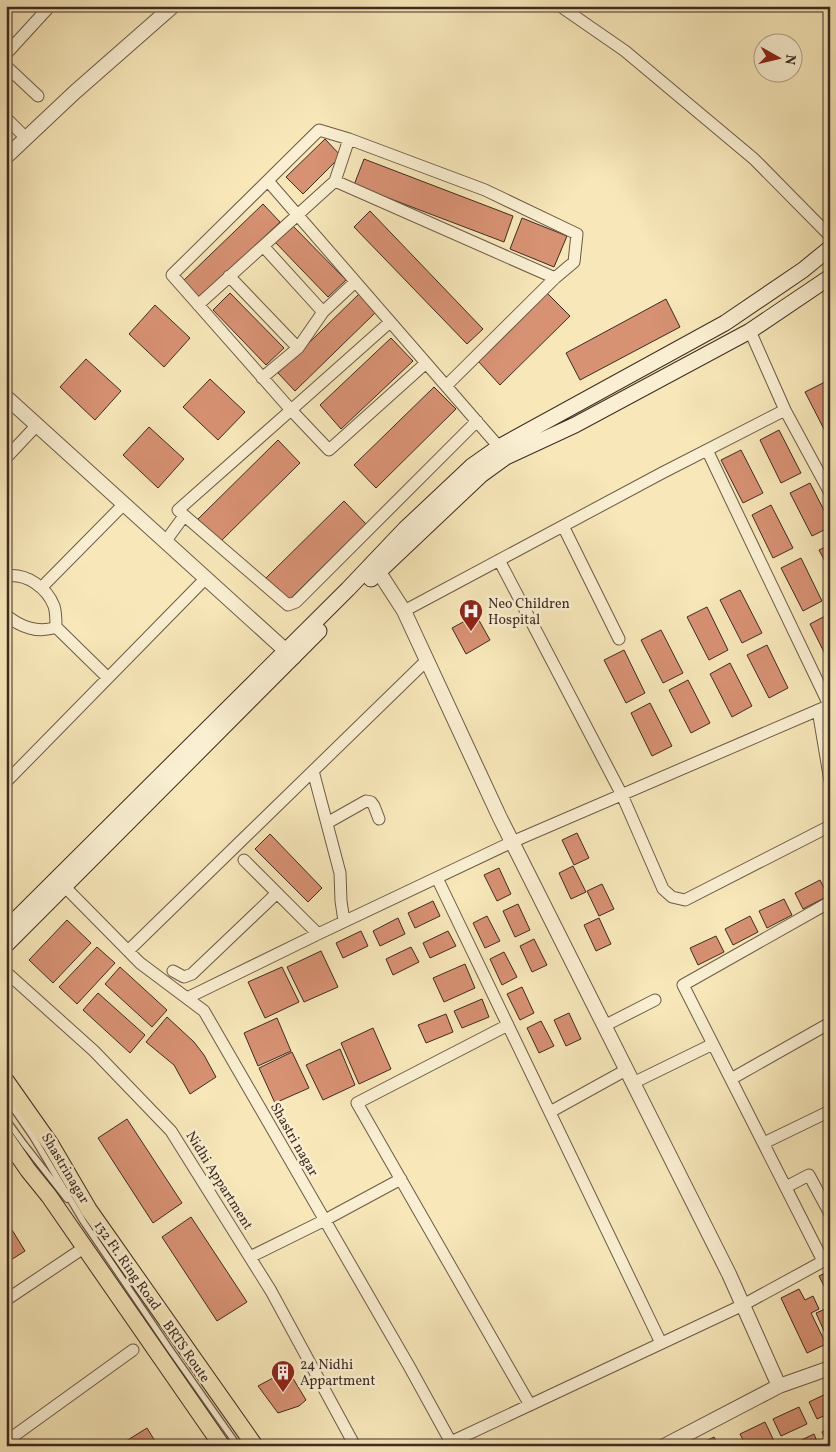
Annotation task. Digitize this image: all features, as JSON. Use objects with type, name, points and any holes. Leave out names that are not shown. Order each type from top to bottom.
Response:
[{"type":"main road","points":[[376,567],[405,529],[472,466],[499,447],[725,323],[803,270],[830,248]]},
{"type":"main road","points":[[6,929],[376,567],[481,475],[506,457],[575,425],[750,332],[830,277]]},
{"type":"main road","points":[[6,945],[289,654]]},
{"type":"main road","name":"132 Ft. Ring Road","points":[[6,1082],[51,1145],[89,1210],[255,1446]]},
{"type":"main road","name":"132 Ft. Ring Road","points":[[7,1141],[85,1247],[222,1446]]},
{"type":"street","points":[[6,54],[50,6]]},
{"type":"street","points":[[6,157],[75,92],[173,6]]},
{"type":"street","points":[[560,6],[624,51],[754,159],[830,236]]},
{"type":"street","points":[[6,66],[38,96]]},
{"type":"street","points":[[6,118],[26,138]]},
{"type":"street","points":[[426,363],[329,450],[290,410],[172,275],[319,130],[349,139],[485,190],[578,234],[574,262],[555,278],[446,386]]},
{"type":"street","points":[[198,305],[335,181],[349,139]]},
{"type":"street","points":[[335,181],[555,278]]},
{"type":"street","points":[[268,182],[499,447]]},
{"type":"street","points":[[263,246],[323,312]]},
{"type":"street","points":[[229,276],[298,348]]},
{"type":"street","points":[[262,378],[298,348],[323,312],[355,282]]},
{"type":"street","points":[[390,322],[178,510],[288,605],[296,602],[477,421]]},
{"type":"street","points":[[750,332],[785,410],[830,493]]},
{"type":"street","points":[[6,397],[289,654]]},
{"type":"street","points":[[404,612],[563,526],[785,410]]},
{"type":"street","points":[[6,458],[37,425]]},
{"type":"street","points":[[707,450],[826,706],[830,781]]},
{"type":"street","points":[[42,587],[124,504]]},
{"type":"street","points":[[165,542],[184,516]]},
{"type":"street","points":[[563,526],[619,639]]},
{"type":"street","points":[[499,560],[622,795],[663,889],[672,897],[685,900],[830,826]]},
{"type":"street","points":[[376,567],[404,612],[512,842],[743,1305],[779,1386]]},
{"type":"street","points":[[6,576],[10,575],[29,580],[42,587],[55,607],[56,627],[108,678]]},
{"type":"street","points":[[7,778],[206,578]]},
{"type":"street","points":[[8,619],[22,627],[48,630],[56,627]]},
{"type":"street","points":[[128,951],[427,660]]},
{"type":"street","points":[[187,998],[512,842],[826,706]]},
{"type":"street","points":[[313,771],[340,873],[340,892],[344,921]]},
{"type":"street","points":[[327,823],[366,801],[371,802],[374,806],[378,819]]},
{"type":"street","points":[[244,860],[318,934]]},
{"type":"street","points":[[437,878],[661,1343]]},
{"type":"street","name":"Shastri nagar","points":[[64,887],[140,963],[204,1011],[452,1444]]},
{"type":"street","points":[[173,971],[184,977],[192,974],[277,893]]},
{"type":"street","points":[[452,1444],[530,1405],[743,1305],[826,1259],[786,1187],[683,985],[830,902]]},
{"type":"street","name":"Nidhi Appartment","points":[[6,972],[94,1051],[171,1131],[271,1291],[355,1446]]},
{"type":"street","points":[[604,1026],[655,1000]]},
{"type":"street","points":[[731,1079],[830,1023]]},
{"type":"street","points":[[508,1025],[357,1103],[530,1405]]},
{"type":"street","points":[[633,1083],[713,1044]]},
{"type":"street","points":[[550,1112],[626,1070]]},
{"type":"street","points":[[764,1143],[830,1110]]},
{"type":"street","points":[[786,1187],[809,1175],[830,1214]]},
{"type":"street","points":[[250,1257],[325,1220],[401,1179]]},
{"type":"street","points":[[6,1300],[85,1247]]},
{"type":"street","points":[[11,1438],[133,1350]]},
{"type":"street","points":[[664,1446],[779,1386],[830,1368]]},
{"type":"lane","name":"Shastrinagar","points":[[6,1098],[33,1137],[83,1220]]},
{"type":"lane","name":"Shastrinagar","points":[[6,1119],[83,1220]]},
{"type":"lane","name":"BRTS Route","points":[[83,1220],[238,1446]]},
{"type":"building","points":[[325,139],[341,156],[303,194],[286,177]]},
{"type":"building","points":[[364,159],[513,216],[504,242],[354,185]]},
{"type":"building","points":[[263,204],[280,222],[197,301],[181,283]]},
{"type":"building","points":[[370,211],[483,329],[467,344],[354,227]]},
{"type":"building","points":[[522,218],[567,236],[554,267],[510,249]]},
{"type":"building","points":[[292,225],[346,280],[328,297],[275,242]]},
{"type":"building","points":[[230,293],[284,348],[266,365],[213,310]]},
{"type":"building","points":[[360,293],[377,311],[295,391],[278,373]]},
{"type":"building","points":[[547,293],[570,316],[500,385],[478,361]]},
{"type":"building","points":[[666,299],[680,327],[580,380],[566,353]]},
{"type":"building","points":[[155,305],[190,338],[164,367],[129,334]]},
{"type":"building","points":[[391,338],[413,361],[341,429],[320,405]]},
{"type":"building","points":[[86,359],[121,391],[95,420],[60,387]]},
{"type":"building","points":[[210,379],[245,412],[218,440],[183,407]]},
{"type":"building","points":[[825,382],[830,392],[830,434],[827,435],[805,392]]},
{"type":"building","points":[[434,387],[456,409],[376,488],[354,465]]},
{"type":"building","points":[[149,427],[184,459],[158,488],[123,455]]},
{"type":"building","points":[[779,430],[801,473],[781,483],[760,440]]},
{"type":"building","points":[[278,440],[300,463],[220,542],[198,519]]},
{"type":"building","points":[[741,450],[763,493],[743,503],[721,460]]},
{"type":"building","points":[[810,483],[830,522],[830,527],[812,536],[790,493]]},
{"type":"building","points":[[344,501],[366,524],[286,603],[264,580]]},
{"type":"building","points":[[771,505],[793,548],[773,558],[752,515]]},
{"type":"building","points":[[830,545],[830,571],[819,550]]},
{"type":"building","points":[[801,558],[822,601],[803,611],[781,568]]},
{"type":"building","points":[[740,590],[762,633],[742,643],[720,600]]},
{"type":"building","points":[[707,607],[728,650],[709,660],[687,617]]},
{"type":"building","points":[[830,614],[830,664],[810,624]]},
{"type":"building","points":[[476,615],[490,640],[466,654],[452,628]]},
{"type":"building","points":[[661,630],[683,673],[663,683],[641,640]]},
{"type":"building","points":[[767,645],[788,688],[769,698],[747,655]]},
{"type":"building","points":[[624,650],[645,693],[626,703],[604,660]]},
{"type":"building","points":[[730,663],[752,706],[732,717],[710,674]]},
{"type":"building","points":[[688,680],[710,723],[691,733],[669,690]]},
{"type":"building","points":[[650,703],[672,746],[652,756],[631,713]]},
{"type":"building","points":[[577,833],[589,858],[574,865],[562,840]]},
{"type":"building","points":[[270,834],[322,888],[308,902],[255,849]]},
{"type":"building","points":[[573,866],[586,892],[571,899],[559,873]]},
{"type":"building","points":[[499,868],[511,894],[497,901],[484,875]]},
{"type":"building","points":[[820,880],[828,896],[803,909],[795,893]]},
{"type":"building","points":[[602,884],[614,909],[599,916],[587,891]]},
{"type":"building","points":[[784,899],[792,915],[767,928],[759,911]]},
{"type":"building","points":[[433,901],[440,916],[415,928],[408,913]]},
{"type":"building","points":[[518,904],[530,930],[515,937],[503,911]]},
{"type":"building","points":[[487,916],[500,941],[485,948],[473,923]]},
{"type":"building","points":[[750,916],[758,932],[733,945],[725,929]]},
{"type":"building","points":[[398,918],[405,934],[380,946],[373,931]]},
{"type":"building","points":[[599,918],[611,944],[596,951],[584,925]]},
{"type":"building","points":[[67,920],[91,943],[53,983],[29,960]]},
{"type":"building","points":[[361,931],[368,946],[343,958],[336,943]]},
{"type":"building","points":[[448,931],[456,946],[430,958],[423,943]]},
{"type":"building","points":[[716,936],[724,952],[698,965],[690,948]]},
{"type":"building","points":[[534,939],[547,965],[532,972],[520,946]]},
{"type":"building","points":[[97,947],[115,963],[77,1004],[59,987]]},
{"type":"building","points":[[411,947],[419,962],[393,975],[386,959]]},
{"type":"building","points":[[321,951],[338,987],[304,1002],[287,967]]},
{"type":"building","points":[[504,952],[517,977],[502,985],[490,959]]},
{"type":"building","points":[[465,964],[475,988],[444,1002],[433,978]]},
{"type":"building","points":[[120,967],[167,1010],[152,1027],[105,984]]},
{"type":"building","points":[[282,967],[299,1002],[265,1018],[248,982]]},
{"type":"building","points":[[522,987],[534,1013],[520,1020],[507,994]]},
{"type":"building","points":[[98,993],[145,1035],[130,1053],[83,1010]]},
{"type":"building","points":[[482,999],[489,1017],[462,1028],[454,1011]]},
{"type":"building","points":[[569,1013],[581,1039],[566,1046],[554,1020]]},
{"type":"building","points":[[446,1014],[453,1032],[426,1043],[418,1025]]},
{"type":"building","points":[[167,1017],[194,1042],[204,1055],[216,1077],[190,1094],[174,1065],[146,1042]]},
{"type":"building","points":[[277,1018],[291,1051],[258,1066],[244,1033]]},
{"type":"building","points":[[541,1021],[554,1046],[539,1053],[527,1028]]},
{"type":"building","points":[[373,1028],[391,1069],[359,1084],[341,1043]]},
{"type":"building","points":[[340,1049],[355,1085],[323,1100],[306,1065]]},
{"type":"building","points":[[292,1052],[309,1088],[275,1103],[259,1068]]},
{"type":"building","points":[[127,1119],[182,1203],[153,1223],[98,1138]]},
{"type":"building","points":[[191,1217],[247,1302],[217,1321],[162,1237]]},
{"type":"building","points":[[6,1220],[25,1251],[6,1263]]},
{"type":"building","points":[[830,1271],[830,1294],[828,1294],[819,1276]]},
{"type":"building","points":[[799,1289],[805,1300],[813,1296],[819,1309],[811,1313],[826,1344],[807,1353],[781,1298]]},
{"type":"building","points":[[830,1307],[830,1328],[824,1331],[816,1313]]},
{"type":"building","name":"24 Nidhi Appartment","points":[[288,1370],[306,1400],[299,1406],[278,1413],[258,1386]]},
{"type":"building","points":[[830,1392],[830,1413],[817,1419],[809,1402]]},
{"type":"building","points":[[799,1407],[807,1424],[781,1436],[773,1419]]},
{"type":"building","points":[[765,1422],[774,1441],[763,1446],[740,1446],[744,1442],[740,1434]]},
{"type":"building","points":[[147,1428],[158,1446],[118,1446]]},
{"type":"building","points":[[830,1428],[830,1446],[829,1446],[822,1432]]},
{"type":"building","points":[[814,1434],[819,1446],[789,1446]]},
{"type":"building","points":[[714,1437],[718,1446],[696,1446]]},
{"type":"place","name":"Neo Children Hospital","points":[[471,632]]},
{"type":"place","name":"24 Nidhi Appartment","points":[[283,1393]]}]
